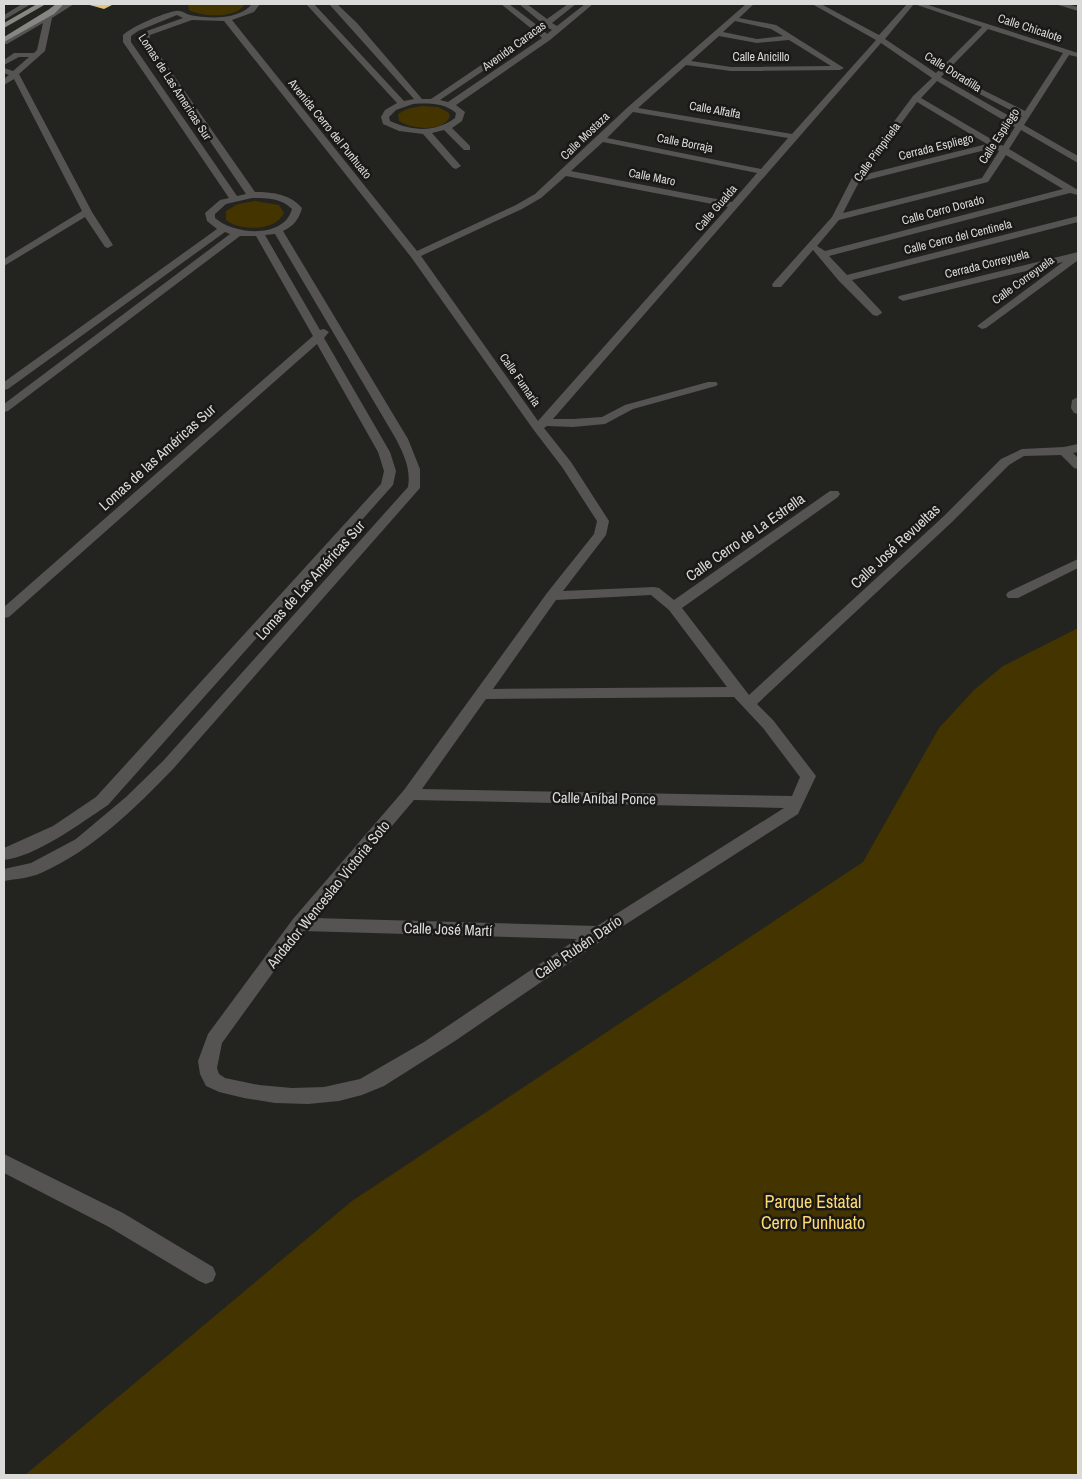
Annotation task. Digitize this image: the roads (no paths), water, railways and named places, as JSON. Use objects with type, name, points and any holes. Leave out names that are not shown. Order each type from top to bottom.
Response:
[{"type":"main road","points":[[4,26],[42,4]]},
{"type":"main road","points":[[4,41],[51,12],[60,4]]},
{"type":"street","points":[[4,18],[27,4]]},
{"type":"street","points":[[4,41],[70,4]]},
{"type":"street","points":[[189,18],[226,18],[248,12],[256,4]]},
{"type":"street","points":[[310,4],[402,104]]},
{"type":"street","points":[[333,4],[354,25],[420,101]]},
{"type":"street","points":[[505,4],[548,38]]},
{"type":"street","points":[[524,4],[556,30]]},
{"type":"street","name":"Avenida Caracas","points":[[434,101],[548,24],[572,4]]},
{"type":"street","name":"Avenida Caracas","points":[[450,105],[548,38],[589,4]]},
{"type":"street","name":"Calle Mostaza","points":[[415,255],[519,207],[538,196],[601,140],[631,108],[750,4]]},
{"type":"street","name":"Calle Doradilla","points":[[816,4],[880,39],[1078,160]]},
{"type":"street","name":"Calle Gualda","points":[[540,425],[911,4]]},
{"type":"street","name":"Calle Chicalote","points":[[918,4],[1078,55]]},
{"type":"street","points":[[1059,4],[1078,9]]},
{"type":"street","points":[[4,8],[16,10]]},
{"type":"street","name":"Lomas de Las Americas Sur","points":[[189,18],[176,9],[135,29],[127,35],[127,42],[234,198]]},
{"type":"street","points":[[4,82],[41,51],[48,17]]},
{"type":"street","name":"Lomas de Las Americas Sur","points":[[189,18],[147,34],[145,40],[252,195]]},
{"type":"street","name":"Avenida Cerro del Punhuato","points":[[226,18],[415,255]]},
{"type":"street","points":[[734,18],[773,27],[839,68],[851,71]]},
{"type":"street","points":[[334,28],[354,25]]},
{"type":"street","name":"Calle Pimpinela","points":[[777,285],[836,218],[855,180],[916,98],[987,26]]},
{"type":"street","points":[[716,33],[757,41],[790,38]]},
{"type":"street","name":"Calle Espliego","points":[[836,218],[984,180],[1067,52]]},
{"type":"street","points":[[4,63],[17,55],[38,55]]},
{"type":"street","name":"Calle Anicillo","points":[[684,62],[731,69],[839,68]]},
{"type":"street","points":[[4,70],[15,74],[87,212],[108,246]]},
{"type":"street","points":[[938,75],[1027,115]]},
{"type":"street","points":[[916,98],[1075,192]]},
{"type":"street","points":[[434,101],[450,105],[461,112],[460,121],[447,128],[426,132],[402,130],[386,122],[387,112],[402,104],[434,101]]},
{"type":"street","name":"Calle Alfalfa","points":[[631,108],[795,137]]},
{"type":"street","points":[[176,114],[193,110]]},
{"type":"street","points":[[447,128],[467,148]]},
{"type":"street","points":[[426,132],[456,166]]},
{"type":"street","name":"Calle Borraja","points":[[601,140],[764,172]]},
{"type":"street","name":"Cerrada Espliego","points":[[855,180],[993,145]]},
{"type":"street","name":"Calle Maro","points":[[565,173],[735,205]]},
{"type":"street","name":"Calle Cerro Dorado","points":[[822,255],[1075,192]]},
{"type":"street","points":[[252,195],[286,199],[297,208],[294,220],[276,229],[258,233],[237,233],[222,230],[214,225],[210,219],[210,213],[223,202],[252,195]]},
{"type":"street","points":[[4,263],[87,212]]},
{"type":"street","name":"Calle Cerro del Centinela","points":[[844,279],[1078,219]]},
{"type":"street","name":"Lomas de Las Américas Sur","points":[[4,875],[35,869],[82,843],[132,801],[168,765],[414,488],[416,476],[412,458],[402,439],[276,229]]},
{"type":"street","points":[[4,387],[222,230]]},
{"type":"street","points":[[4,409],[77,356],[237,233]]},
{"type":"street","name":"Lomas de Las Américas Sur","points":[[4,854],[11,853],[59,830],[102,801],[387,485],[390,471],[384,452],[258,233]]},
{"type":"street","points":[[812,243],[877,313]]},
{"type":"street","name":"Calle Fumaría","points":[[415,255],[540,425],[603,521]]},
{"type":"street","name":"Cerrada Correyuela","points":[[903,298],[1078,255]]},
{"type":"street","name":"Calle Correyuela","points":[[982,326],[1078,255]]},
{"type":"street","name":"Lomas de las Américas Sur","points":[[4,614],[317,337],[333,325]]},
{"type":"street","points":[[57,350],[77,356]]},
{"type":"street","points":[[540,425],[605,420],[629,407],[712,384]]},
{"type":"street","points":[[1078,400],[1078,411]]},
{"type":"street","name":"Calle José Revueltas","points":[[749,703],[948,519],[1005,462],[1022,453],[1064,451],[1078,448]]},
{"type":"street","points":[[1064,451],[1078,465]]},
{"type":"street","name":"Calle Cerro de La Estrella","points":[[674,606],[834,494]]},
{"type":"street","name":"Andador Wenceslao Victoria Soto","points":[[235,1089],[215,1082],[206,1067],[207,1055],[214,1040],[299,924],[410,794],[552,596],[600,535],[603,521]]},
{"type":"street","points":[[1013,595],[1078,563]]},
{"type":"street","points":[[552,596],[654,591],[674,606],[738,692],[749,703]]},
{"type":"street","points":[[255,630],[280,637]]},
{"type":"street","points":[[482,694],[738,692]]},
{"type":"street","name":"Calle Rubén Darío","points":[[235,1089],[296,1096],[332,1095],[358,1089],[382,1078],[433,1046],[598,933],[721,857],[792,810],[808,776],[768,724],[749,703]]},
{"type":"street","name":"Calle Aníbal Ponce","points":[[410,794],[797,802]]},
{"type":"street","name":"Calle José Martí","points":[[299,924],[598,933]]},
{"type":"street","points":[[4,1163],[116,1220],[206,1274]]},
{"type":"park label","name":"Parque Estatal Cerro Punhuato","points":[[813,1211]]}]
